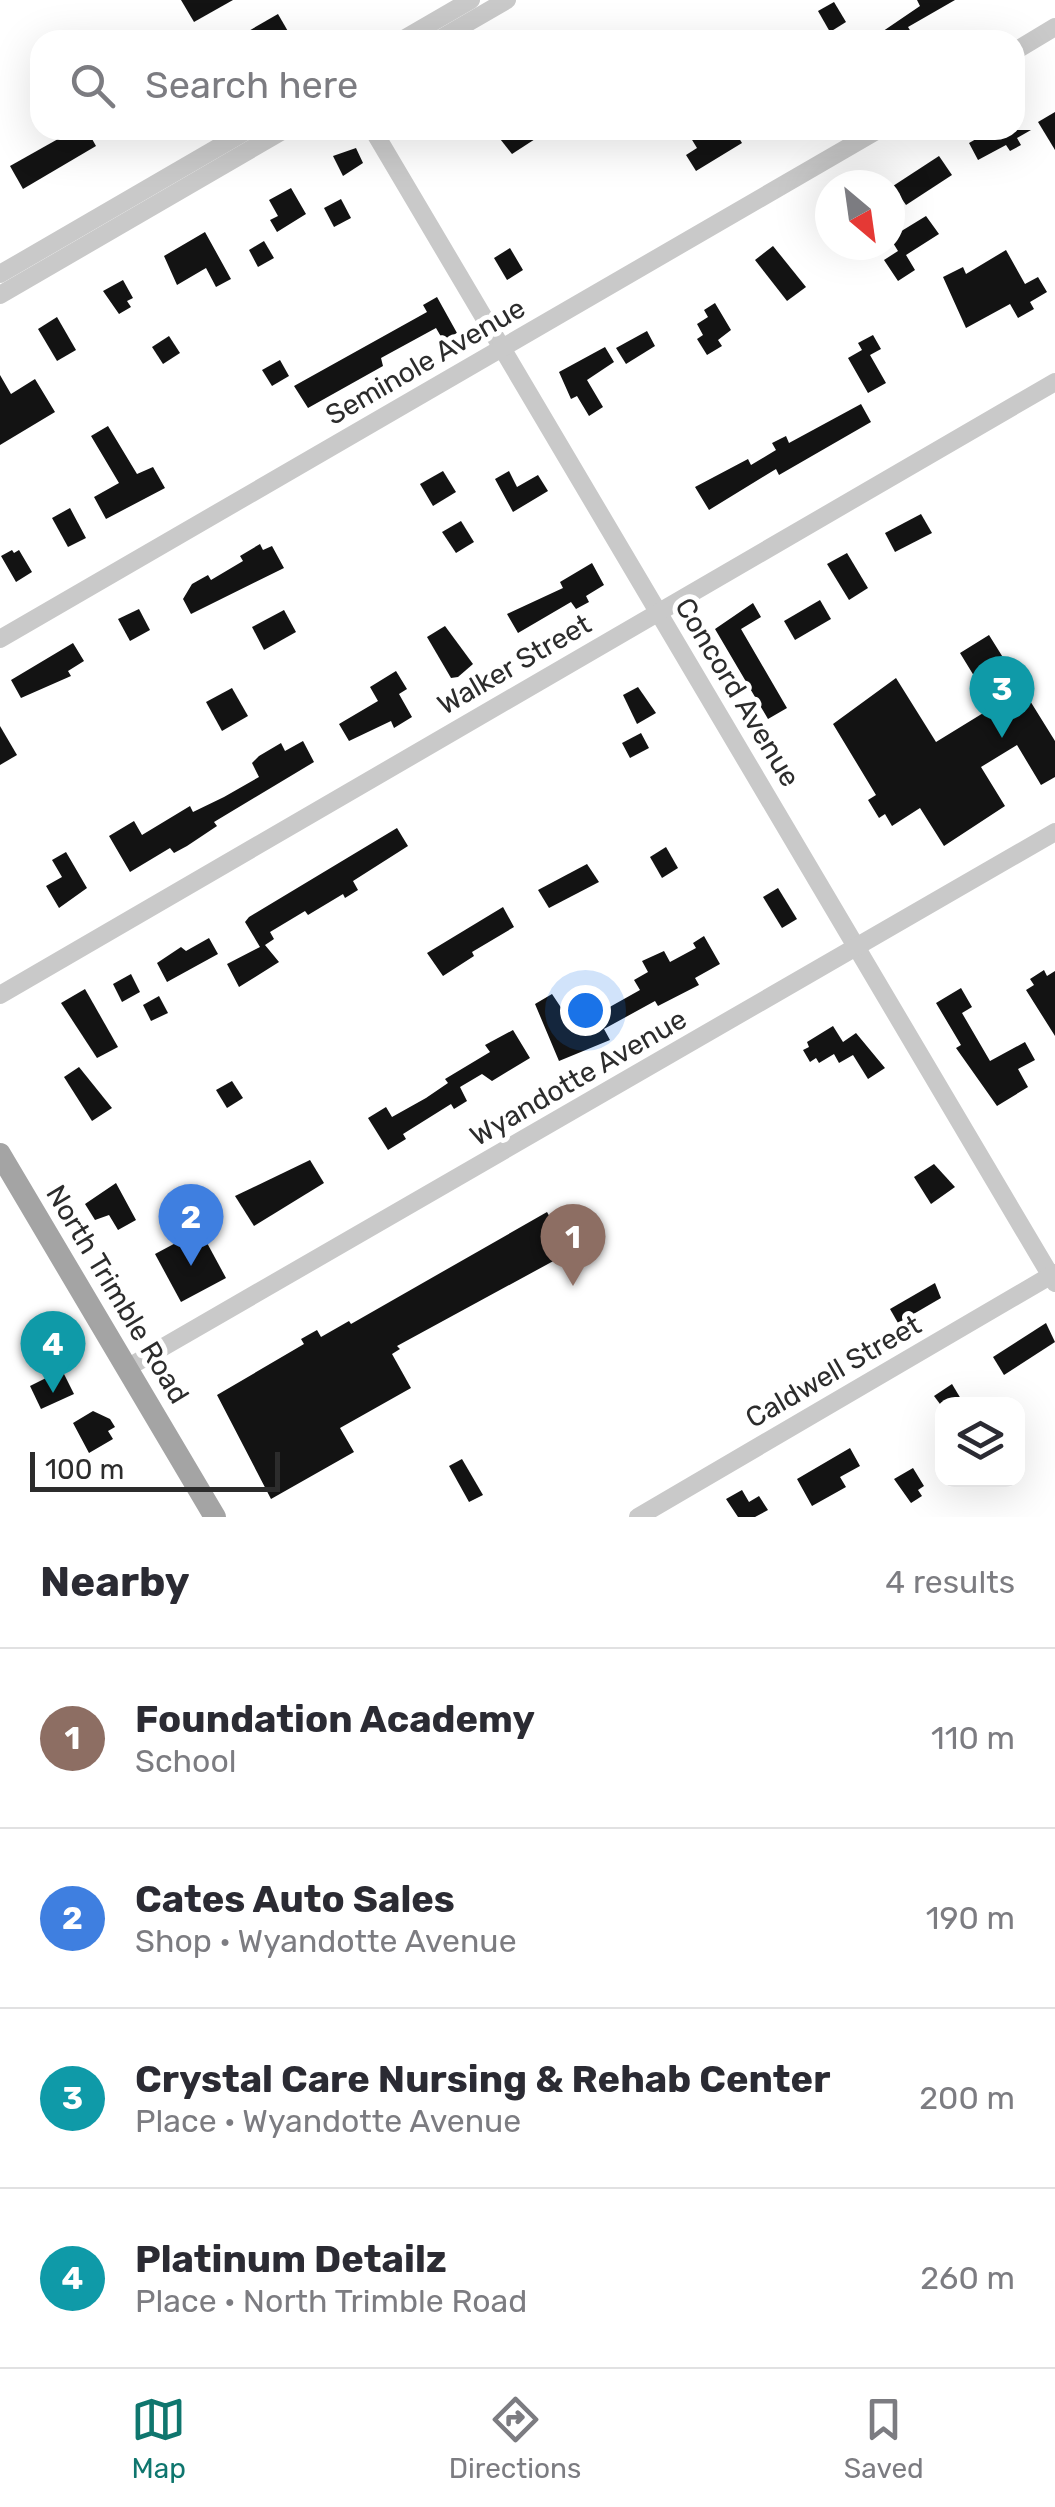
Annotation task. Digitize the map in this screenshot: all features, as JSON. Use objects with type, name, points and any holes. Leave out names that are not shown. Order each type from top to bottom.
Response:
[{"type":"main road","name":"North Trimble Road","points":[[0,1154],[216,1517]]},
{"type":"street","points":[[419,30],[471,0]]},
{"type":"street","points":[[455,30],[507,0]]},
{"type":"street","points":[[1025,44],[1055,27]]},
{"type":"street","points":[[0,274],[231,140]]},
{"type":"street","points":[[0,295],[267,140]]},
{"type":"street","name":"Concord Avenue","points":[[379,140],[1054,1277]]},
{"type":"street","name":"Seminole Avenue","points":[[0,639],[861,140]]},
{"type":"street","name":"Walker Street","points":[[0,994],[1055,382]]},
{"type":"street","name":"Wyandotte Avenue","points":[[127,1368],[1055,832]]},
{"type":"street","name":"Caldwell Street","points":[[638,1517],[1054,1277]]},
{"type":"building","points":[[181,0],[233,0],[194,22]]},
{"type":"building","points":[[917,0],[955,0],[908,27],[910,30],[885,30],[920,6]]},
{"type":"building","points":[[834,2],[846,22],[829,30],[818,11]]},
{"type":"building","points":[[278,14],[287,30],[250,30]]},
{"type":"building","points":[[1055,112],[1055,150],[1038,122]]},
{"type":"building","points":[[56,140],[93,140],[96,146],[23,189],[10,166]]},
{"type":"building","points":[[501,140],[534,140],[512,154]]},
{"type":"building","points":[[692,140],[742,143],[696,171],[686,155],[697,148]]},
{"type":"building","points":[[1018,140],[1021,145],[1010,151],[1006,145],[978,160],[969,143]]},
{"type":"building","points":[[356,148],[363,163],[343,176],[333,156]]},
{"type":"building","points":[[939,156],[952,175],[906,205],[905,178]]},
{"type":"building","points":[[291,188],[306,214],[277,232],[270,220],[278,216],[269,200]]},
{"type":"building","points":[[341,199],[351,218],[334,227],[324,208]]},
{"type":"building","points":[[926,216],[939,234],[906,255],[915,270],[898,281],[884,260],[905,260],[905,229]]},
{"type":"building","points":[[205,232],[231,279],[216,287],[206,268],[177,285],[164,256]]},
{"type":"building","points":[[264,241],[274,258],[258,267],[249,250]]},
{"type":"building","points":[[773,246],[806,287],[787,301],[755,260]]},
{"type":"building","points":[[510,248],[523,270],[507,280],[494,258]]},
{"type":"building","points":[[1006,250],[1025,284],[1038,277],[1047,292],[1030,302],[1034,309],[1018,318],[1010,304],[966,328],[943,277],[963,267],[966,274]]},
{"type":"building","points":[[123,280],[133,298],[127,301],[131,307],[119,314],[103,291]]},
{"type":"building","points":[[437,297],[457,333],[443,340],[436,328],[381,358],[383,366],[308,408],[294,386],[427,312],[423,305]]},
{"type":"building","points":[[715,303],[731,330],[718,340],[722,346],[707,355],[697,339],[703,335],[697,324],[708,317],[704,310]]},
{"type":"building","points":[[57,317],[76,350],[57,361],[38,329]]},
{"type":"building","points":[[647,331],[655,346],[626,364],[616,348]]},
{"type":"building","points":[[873,335],[881,349],[870,355],[886,383],[868,393],[848,358],[862,350],[858,343]]},
{"type":"building","points":[[169,336],[180,353],[163,364],[152,347]]},
{"type":"building","points":[[605,347],[614,362],[587,380],[603,407],[589,416],[577,396],[571,399],[559,372]]},
{"type":"building","points":[[280,360],[289,376],[272,386],[262,370]]},
{"type":"building","points":[[0,375],[11,394],[35,379],[55,412],[0,445]]},
{"type":"building","points":[[861,404],[871,422],[779,475],[776,469],[709,510],[695,487],[748,459],[751,465],[776,450],[772,443],[786,436],[789,443]]},
{"type":"building","points":[[108,426],[137,474],[153,467],[165,488],[106,519],[94,497],[119,483],[91,436]]},
{"type":"building","points":[[443,471],[456,492],[433,506],[420,484]]},
{"type":"building","points":[[509,471],[517,487],[538,475],[548,491],[513,512],[495,479]]},
{"type":"building","points":[[70,508],[86,538],[68,547],[52,518]]},
{"type":"building","points":[[921,514],[932,533],[895,552],[885,533]]},
{"type":"building","points":[[461,521],[474,542],[456,553],[442,532]]},
{"type":"building","points":[[260,544],[263,550],[272,546],[284,568],[191,614],[183,599],[192,584],[208,575],[211,580],[243,561],[240,556]]},
{"type":"building","points":[[19,550],[32,572],[16,582],[1,556]]},
{"type":"building","points":[[847,553],[868,588],[849,600],[827,564]]},
{"type":"building","points":[[592,563],[604,585],[586,596],[589,602],[576,609],[571,602],[518,633],[507,614],[563,588],[560,582]]},
{"type":"building","points":[[820,600],[831,619],[795,640],[784,621]]},
{"type":"building","points":[[753,603],[761,617],[741,629],[787,708],[768,719],[715,629]]},
{"type":"building","points":[[139,609],[150,630],[130,641],[118,619]]},
{"type":"building","points":[[284,610],[296,632],[264,650],[252,627]]},
{"type":"building","points":[[445,626],[473,664],[458,677],[451,678],[427,637]]},
{"type":"building","points":[[989,635],[1055,741],[1055,777],[1041,785],[1017,745],[981,767],[1005,806],[944,846],[920,808],[892,826],[885,814],[879,818],[868,800],[876,795],[833,724],[896,678],[936,742],[993,707],[960,653]]},
{"type":"building","points":[[73,643],[84,661],[68,671],[71,676],[21,698],[11,680]]},
{"type":"building","points":[[396,671],[407,689],[399,694],[412,717],[394,728],[391,721],[349,741],[339,724],[378,701],[370,687]]},
{"type":"building","points":[[638,687],[656,713],[637,724],[623,695]]},
{"type":"building","points":[[232,688],[248,716],[222,731],[206,702]]},
{"type":"building","points":[[0,726],[17,755],[0,765]]},
{"type":"building","points":[[641,733],[649,748],[630,758],[622,743]]},
{"type":"building","points":[[303,741],[314,762],[214,822],[217,826],[187,846],[174,853],[170,848],[130,872],[109,836],[134,821],[142,835],[190,806],[193,812],[224,797],[259,777],[252,763],[259,756],[281,743],[285,751]]},
{"type":"building","points":[[397,828],[408,846],[353,881],[358,890],[345,898],[343,894],[308,915],[305,911],[270,932],[274,939],[265,945],[279,962],[239,987],[227,964],[260,947],[245,922],[249,917]]},
{"type":"building","points":[[666,847],[678,868],[662,878],[650,857]]},
{"type":"building","points":[[66,852],[87,888],[59,908],[46,886],[62,877],[52,860]]},
{"type":"building","points":[[587,864],[599,882],[549,908],[538,890]]},
{"type":"building","points":[[778,888],[797,919],[782,928],[763,897]]},
{"type":"building","points":[[503,907],[514,927],[472,952],[474,956],[443,976],[427,953]]},
{"type":"building","points":[[704,936],[720,964],[695,978],[699,985],[658,1006],[655,1001],[604,1029],[610,1040],[559,1061],[535,1004],[552,994],[574,1027],[640,990],[634,980],[648,972],[642,961],[664,951],[670,962],[696,948],[693,943]]},
{"type":"building","points":[[209,938],[218,954],[167,982],[157,963],[181,947],[186,951]]},
{"type":"building","points":[[1044,970],[1047,976],[1055,971],[1055,1036],[1026,990],[1034,985],[1030,979]]},
{"type":"building","points":[[131,974],[140,992],[122,1002],[113,984]]},
{"type":"building","points":[[961,988],[972,1007],[962,1013],[990,1061],[1025,1042],[1035,1060],[1018,1069],[1028,1087],[997,1106],[956,1048],[961,1045],[936,1003]]},
{"type":"building","points":[[85,989],[118,1047],[97,1058],[61,1003]]},
{"type":"building","points":[[159,996],[168,1013],[151,1021],[143,1005]]},
{"type":"building","points":[[833,1026],[843,1042],[856,1033],[885,1068],[868,1079],[853,1055],[839,1063],[834,1054],[819,1063],[816,1058],[810,1062],[803,1050],[809,1047],[807,1042]]},
{"type":"building","points":[[513,1030],[530,1058],[492,1081],[482,1074],[460,1087],[467,1101],[454,1109],[451,1104],[403,1134],[406,1139],[388,1150],[368,1118],[386,1107],[392,1117],[426,1098],[448,1083],[445,1079],[490,1052],[485,1045]]},
{"type":"building","points":[[79,1067],[112,1108],[92,1121],[64,1077]]},
{"type":"building","points":[[232,1081],[243,1098],[227,1108],[216,1090]]},
{"type":"building","points":[[310,1160],[324,1183],[254,1226],[235,1196]]},
{"type":"building","points":[[934,1164],[955,1187],[931,1204],[914,1177]]},
{"type":"building","points":[[116,1183],[136,1220],[118,1230],[109,1215],[95,1220],[85,1204]]},
{"type":"building","points":[[547,1212],[570,1252],[397,1346],[400,1349],[392,1354],[411,1388],[340,1428],[354,1452],[271,1499],[217,1395],[304,1344],[301,1339],[317,1330],[321,1337],[349,1321],[351,1324]]},
{"type":"building","points":[[200,1230],[226,1278],[181,1302],[155,1254]]},
{"type":"building","points":[[935,1283],[941,1298],[898,1323],[890,1309]]},
{"type":"building","points":[[46,1317],[58,1336],[38,1348],[27,1329]]},
{"type":"building","points":[[1046,1323],[1055,1342],[1004,1375],[993,1357]]},
{"type":"building","points":[[62,1370],[74,1394],[41,1409],[30,1386]]},
{"type":"building","points":[[952,1384],[960,1397],[935,1397]]},
{"type":"building","points":[[93,1411],[110,1419],[115,1427],[108,1431],[113,1439],[89,1453],[73,1423]]},
{"type":"building","points":[[850,1448],[860,1466],[840,1477],[846,1487],[812,1506],[797,1479]]},
{"type":"building","points":[[462,1459],[483,1495],[469,1502],[449,1466]]},
{"type":"building","points":[[913,1468],[924,1486],[918,1490],[922,1496],[911,1503],[894,1479]]},
{"type":"building","points":[[742,1490],[749,1502],[759,1496],[768,1510],[755,1517],[738,1517],[726,1499]]},
{"type":"place","name":"Crystal Care Nursing & Rehab Center","points":[[1002,738]]},
{"type":"place","name":"Cates Auto Sales","points":[[191,1266]]},
{"type":"place","name":"Foundation Academy","points":[[573,1286]]},
{"type":"place","name":"Platinum Detailz","points":[[53,1393]]}]
